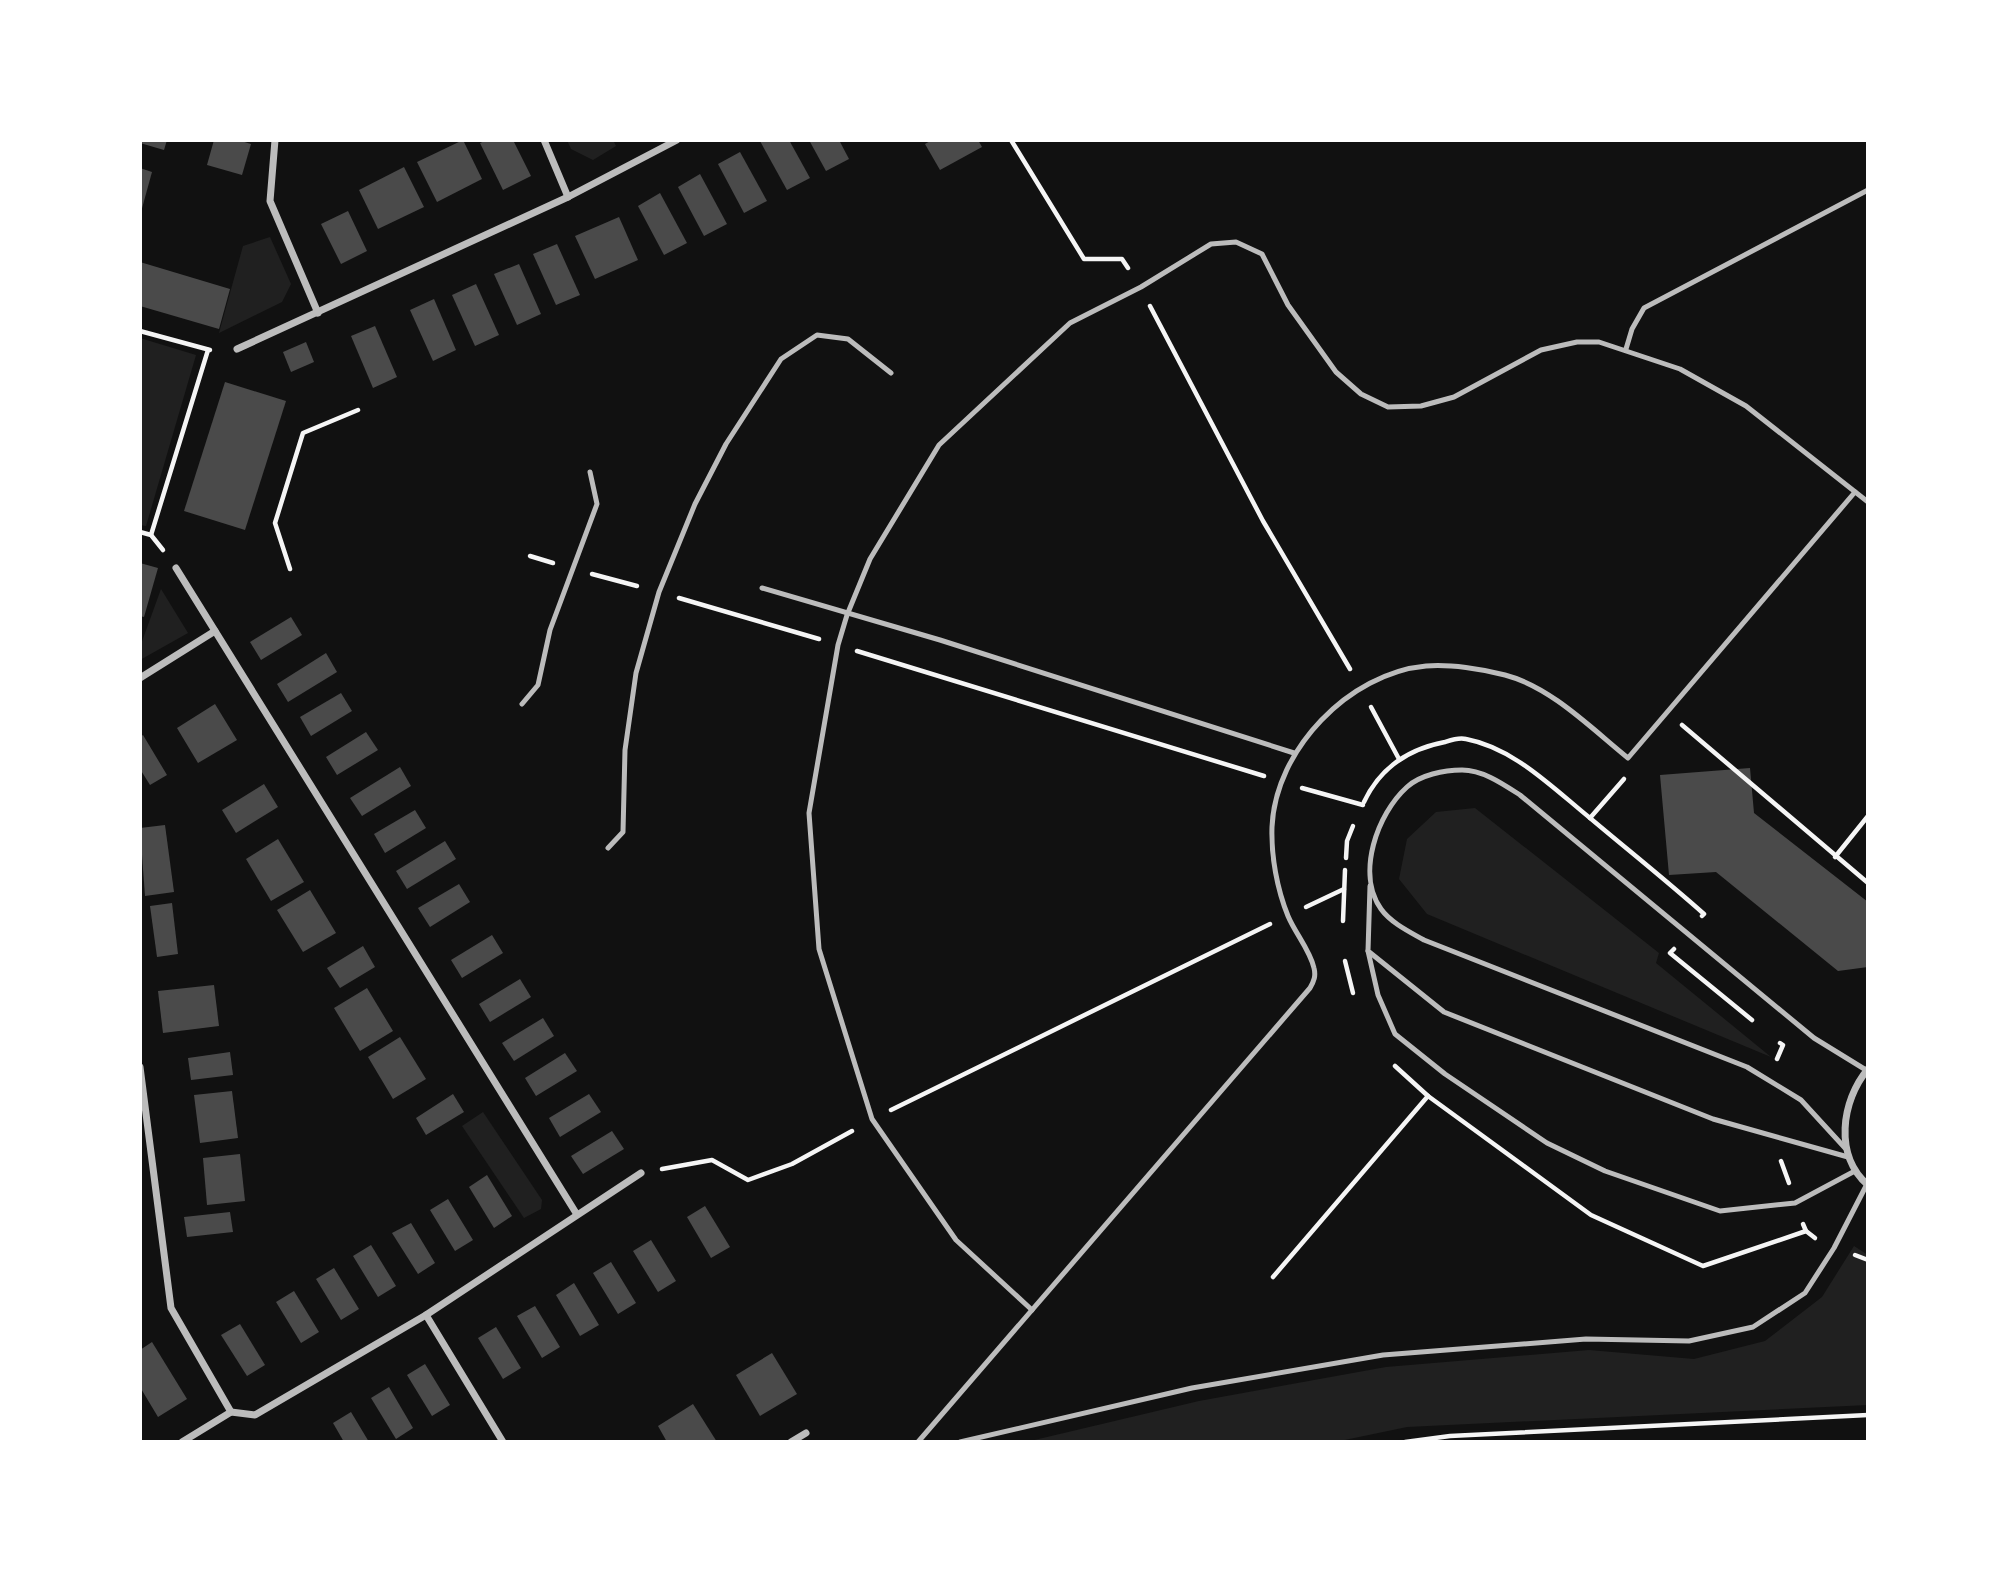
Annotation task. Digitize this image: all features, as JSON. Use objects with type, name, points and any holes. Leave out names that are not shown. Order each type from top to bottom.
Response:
[{"type":"street","points":[[275,140],[270,201],[318,313]]},
{"type":"street","points":[[544,140],[568,197]]},
{"type":"street","points":[[237,349],[568,197],[677,140]]},
{"type":"street","points":[[176,568],[576,1213]]},
{"type":"street","points":[[140,678],[215,631]]},
{"type":"street","points":[[140,1067],[171,1308],[231,1412]]},
{"type":"street","points":[[1867,1070],[1847,1109],[1847,1152],[1853,1172],[1867,1184]]},
{"type":"street","points":[[182,1442],[231,1412],[255,1415],[426,1315],[640,1173]]},
{"type":"street","points":[[426,1315],[503,1442]]},
{"type":"street","points":[[791,1442],[806,1433]]},
{"type":"lane","points":[[1626,349],[1632,329],[1644,308],[1868,190]]},
{"type":"lane","points":[[1032,1310],[956,1240],[872,1119],[819,949],[809,813],[838,645],[870,559],[939,445],[1070,323],[1141,288],[1211,244],[1236,242],[1262,254],[1288,305],[1336,372],[1361,394],[1388,407],[1421,406],[1454,397],[1541,350],[1577,342],[1599,342],[1680,369],[1746,406],[1868,502]]},
{"type":"lane","points":[[608,848],[623,832],[625,750],[636,673],[659,592],[695,504],[713,468],[781,359],[817,335],[848,339],[891,373]]},
{"type":"lane","points":[[522,704],[538,685],[550,630],[597,503],[590,471]]},
{"type":"lane","points":[[918,1442],[1310,988],[1315,978],[1314,966],[1287,915],[1276,873],[1272,825],[1282,782],[1294,753],[1320,722],[1362,690],[1390,675],[1426,666],[1507,675],[1570,711],[1628,758],[1855,492]]},
{"type":"lane","points":[[762,588],[940,640],[1294,753]]},
{"type":"lane","points":[[1853,1172],[1795,1203],[1720,1212],[1605,1171],[1547,1143],[1446,1074],[1395,1034],[1378,995],[1368,951],[1370,863],[1378,832],[1392,804],[1409,785],[1434,773],[1464,770],[1491,777],[1531,804],[1814,1038],[1867,1070]]},
{"type":"lane","points":[[1370,883],[1381,909],[1399,926],[1424,940],[1747,1067],[1801,1100],[1847,1152]]},
{"type":"lane","points":[[1368,951],[1444,1012],[1713,1119],[1847,1152]]},
{"type":"lane","points":[[960,1442],[1192,1388],[1383,1354],[1586,1339],[1689,1341],[1753,1327],[1805,1293],[1829,1259],[1867,1184]]},
{"type":"path","points":[[1011,140],[1084,259],[1122,260],[1141,288],[1263,521],[1362,690],[1399,759]]},
{"type":"path","points":[[140,331],[208,350],[237,349]]},
{"type":"path","points":[[151,535],[208,350]]},
{"type":"path","points":[[289,569],[275,523],[303,433],[358,410]]},
{"type":"path","points":[[140,532],[151,535],[176,568]]},
{"type":"path","points":[[530,556],[838,645],[1363,805]]},
{"type":"path","points":[[1668,714],[1868,883]]},
{"type":"path","points":[[1835,857],[1868,816]]},
{"type":"path","points":[[640,1173],[712,1160],[748,1180],[792,1164],[872,1119],[1344,889]]},
{"type":"path","points":[[1273,1277],[1428,1096]]},
{"type":"path","points":[[1405,1442],[1450,1436],[1868,1415]]},
{"type":"shaded area","points":[[567,140],[613,140],[616,146],[593,160],[571,149]]},
{"type":"shaded area","points":[[270,237],[291,284],[282,302],[219,333],[243,246]]},
{"type":"shaded area","points":[[140,338],[196,355],[146,526],[140,525]]},
{"type":"shaded area","points":[[161,589],[188,633],[140,660],[140,647]]},
{"type":"shaded area","points":[[1475,808],[1659,953],[1656,963],[1771,1057],[1427,914],[1399,879],[1407,839],[1436,812]]},
{"type":"shaded area","points":[[483,1112],[542,1200],[541,1209],[524,1218],[462,1126]]},
{"type":"shaded area","points":[[1854,1246],[1868,1255],[1868,1405],[1407,1427],[1335,1442],[1026,1442],[1199,1401],[1386,1367],[1589,1350],[1694,1359],[1765,1341],[1822,1297]]},
{"type":"building","points":[[140,140],[167,140],[164,150],[140,143]]},
{"type":"building","points":[[214,140],[238,140],[251,144],[242,175],[207,165]]},
{"type":"building","points":[[463,140],[482,179],[437,202],[417,162]]},
{"type":"building","points":[[487,140],[513,140],[531,176],[503,190],[480,143]]},
{"type":"building","points":[[789,140],[810,178],[787,190],[760,141]]},
{"type":"building","points":[[809,140],[839,140],[849,159],[826,171]]},
{"type":"building","points":[[932,140],[978,140],[982,147],[940,170],[925,144]]},
{"type":"building","points":[[740,152],[767,201],[744,213],[718,164]]},
{"type":"building","points":[[404,167],[424,207],[378,229],[359,190]]},
{"type":"building","points":[[140,168],[152,172],[141,212],[140,212]]},
{"type":"building","points":[[700,174],[727,224],[704,236],[678,187]]},
{"type":"building","points":[[660,193],[687,243],[664,255],[638,206]]},
{"type":"building","points":[[348,211],[367,251],[341,264],[321,224]]},
{"type":"building","points":[[619,217],[638,260],[595,279],[575,236]]},
{"type":"building","points":[[557,244],[580,295],[556,305],[533,254]]},
{"type":"building","points":[[140,262],[230,289],[219,329],[140,306]]},
{"type":"building","points":[[519,264],[541,314],[517,325],[494,274]]},
{"type":"building","points":[[476,284],[499,335],[475,346],[452,295]]},
{"type":"building","points":[[434,299],[456,350],[433,361],[410,310]]},
{"type":"building","points":[[375,326],[397,377],[373,388],[351,336]]},
{"type":"building","points":[[306,342],[314,362],[291,372],[283,352]]},
{"type":"building","points":[[225,382],[286,401],[245,530],[184,511]]},
{"type":"building","points":[[140,563],[158,568],[144,617],[140,616]]},
{"type":"building","points":[[291,617],[302,635],[261,660],[250,642]]},
{"type":"building","points":[[326,653],[337,672],[288,702],[277,684]]},
{"type":"building","points":[[341,693],[352,711],[311,736],[300,717]]},
{"type":"building","points":[[215,704],[237,740],[198,763],[177,728]]},
{"type":"building","points":[[366,732],[378,750],[337,775],[326,757]]},
{"type":"building","points":[[143,735],[167,775],[150,785],[140,769],[140,737]]},
{"type":"building","points":[[400,767],[411,786],[362,816],[350,798]]},
{"type":"building","points":[[1750,768],[1754,813],[1868,902],[1868,967],[1838,971],[1716,872],[1669,875],[1660,775]]},
{"type":"building","points":[[264,784],[278,807],[236,833],[222,810]]},
{"type":"building","points":[[415,810],[426,828],[385,853],[374,834]]},
{"type":"building","points":[[165,825],[174,892],[145,896],[140,828]]},
{"type":"building","points":[[278,839],[304,882],[271,901],[246,859]]},
{"type":"building","points":[[445,841],[456,859],[407,889],[396,871]]},
{"type":"building","points":[[459,884],[470,902],[430,927],[418,908]]},
{"type":"building","points":[[310,890],[336,933],[303,952],[277,910]]},
{"type":"building","points":[[172,903],[178,954],[157,957],[150,906]]},
{"type":"building","points":[[492,935],[503,953],[462,978],[451,960]]},
{"type":"building","points":[[363,946],[375,967],[340,988],[327,968]]},
{"type":"building","points":[[520,979],[531,997],[490,1022],[479,1004]]},
{"type":"building","points":[[214,985],[219,1026],[163,1033],[158,991]]},
{"type":"building","points":[[367,988],[393,1031],[360,1051],[334,1008]]},
{"type":"building","points":[[543,1018],[554,1036],[514,1061],[502,1043]]},
{"type":"building","points":[[400,1037],[426,1079],[393,1099],[368,1057]]},
{"type":"building","points":[[230,1052],[233,1075],[191,1080],[188,1058]]},
{"type":"building","points":[[565,1053],[577,1071],[536,1096],[525,1078]]},
{"type":"building","points":[[232,1091],[238,1138],[200,1143],[194,1095]]},
{"type":"building","points":[[453,1094],[464,1112],[426,1135],[416,1118]]},
{"type":"building","points":[[589,1094],[601,1112],[560,1137],[549,1118]]},
{"type":"building","points":[[612,1131],[624,1149],[583,1174],[571,1156]]},
{"type":"building","points":[[240,1154],[245,1201],[207,1205],[203,1158]]},
{"type":"building","points":[[487,1175],[512,1216],[494,1228],[469,1187]]},
{"type":"building","points":[[448,1199],[473,1240],[455,1251],[430,1210]]},
{"type":"building","points":[[705,1206],[730,1247],[711,1258],[687,1217]]},
{"type":"building","points":[[230,1212],[233,1232],[187,1237],[184,1217]]},
{"type":"building","points":[[411,1223],[435,1263],[418,1274],[392,1233]]},
{"type":"building","points":[[651,1240],[676,1281],[658,1292],[633,1251]]},
{"type":"building","points":[[371,1245],[396,1286],[378,1297],[353,1256]]},
{"type":"building","points":[[611,1262],[636,1303],[618,1314],[593,1273]]},
{"type":"building","points":[[334,1268],[359,1309],[341,1320],[316,1279]]},
{"type":"building","points":[[574,1283],[599,1325],[580,1336],[556,1295]]},
{"type":"building","points":[[294,1291],[319,1332],[301,1343],[276,1302]]},
{"type":"building","points":[[535,1306],[560,1347],[542,1358],[517,1316]]},
{"type":"building","points":[[240,1324],[265,1365],[247,1376],[221,1335]]},
{"type":"building","points":[[496,1327],[521,1368],[503,1379],[478,1338]]},
{"type":"building","points":[[152,1342],[187,1399],[158,1417],[140,1387],[140,1350]]},
{"type":"building","points":[[772,1353],[797,1394],[760,1416],[736,1375]]},
{"type":"building","points":[[425,1364],[450,1405],[432,1416],[407,1375]]},
{"type":"building","points":[[389,1387],[413,1428],[396,1439],[371,1398]]},
{"type":"building","points":[[693,1404],[717,1442],[667,1442],[658,1426]]},
{"type":"building","points":[[351,1412],[369,1442],[344,1442],[333,1423]]}]
